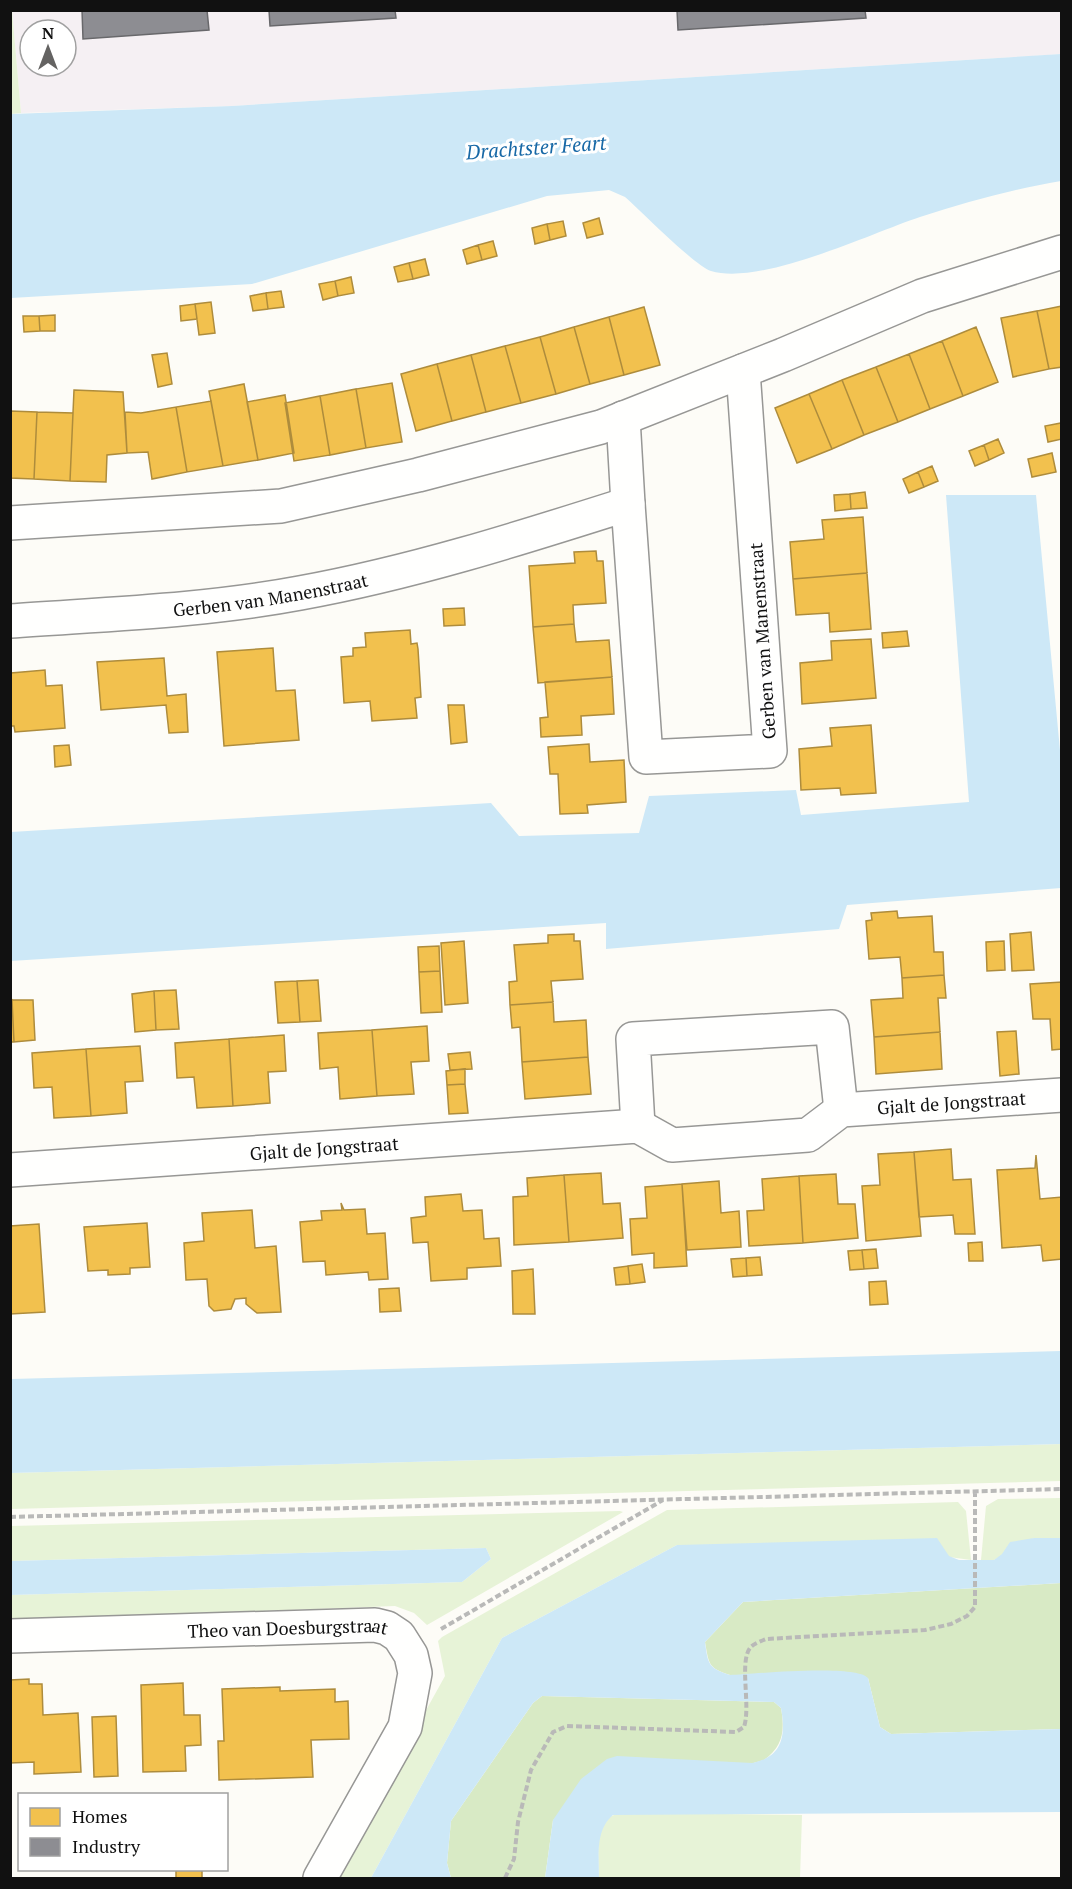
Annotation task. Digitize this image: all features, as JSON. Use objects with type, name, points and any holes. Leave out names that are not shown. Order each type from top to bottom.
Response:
[{"type":"street","points":[[10,523],[281,506],[418,475],[601,427],[743,371],[922,296],[1062,252]]},
{"type":"street","name":"Gerben van Manenstraat","points":[[623,418],[646,757],[770,751],[743,371]]},
{"type":"street","name":"Gerben van Manenstraat","points":[[10,621],[164,611],[300,593],[435,561],[628,504]]},
{"type":"street","points":[[832,1027],[841,1110],[808,1136],[672,1144],[638,1126],[633,1040],[832,1027]]},
{"type":"street","name":"Gjalt de Jongstraat","points":[[841,1110],[1062,1095]]},
{"type":"street","name":"Gjalt de Jongstraat","points":[[10,1170],[638,1126]]},
{"type":"street","name":"Theo van Doesburgstraat","points":[[10,1636],[375,1625],[387,1628],[399,1636],[411,1655],[415,1673],[405,1727],[320,1878]]},
{"type":"path","points":[[10,1517],[1062,1490]]},
{"type":"path","points":[[505,1878],[514,1859],[518,1822],[531,1770],[553,1732],[567,1726],[736,1732],[744,1727],[748,1716],[747,1657],[751,1647],[766,1639],[925,1630],[951,1624],[967,1616],[975,1607],[975,1492]]},
{"type":"path","points":[[411,1655],[435,1632],[665,1499]]},
{"type":"shaded area","points":[[1061,10],[1062,54],[232,106],[21,113],[12,11]]},
{"type":"green space","points":[[12,10],[21,113],[11,114],[10,11]]},
{"type":"green space","points":[[1062,1444],[1061,1481],[11,1509],[10,1473]]},
{"type":"green space","points":[[1061,1498],[1061,1538],[1034,1538],[994,1560],[981,1560],[986,1506],[998,1499]]},
{"type":"green space","points":[[958,1502],[966,1511],[971,1560],[949,1557],[677,1545],[502,1638],[371,1878],[333,1878],[445,1676],[438,1641],[442,1637],[667,1510]]},
{"type":"green space","points":[[623,1512],[427,1625],[414,1613],[395,1606],[11,1620],[10,1595],[462,1582],[491,1559],[486,1548],[11,1561],[11,1526]]},
{"type":"green space","points":[[1061,1583],[1061,1729],[891,1734],[880,1727],[868,1678],[730,1675],[713,1667],[705,1642],[743,1602]]},
{"type":"green space","points":[[542,1696],[774,1702],[781,1708],[783,1724],[779,1743],[764,1760],[553,1820],[545,1878],[451,1878],[447,1863],[451,1821],[533,1703]]},
{"type":"green space","points":[[616,1814],[802,1815],[800,1878],[599,1878],[600,1834],[607,1819]]},
{"type":"water","name":"Drachtster Feart","points":[[1061,54],[1061,181],[1008,192],[938,211],[845,246],[786,265],[732,274],[711,271],[681,249],[625,197],[609,190],[547,196],[252,284],[11,298],[11,114],[232,106]]},
{"type":"water","points":[[946,495],[1036,495],[1061,761],[1061,888],[847,905],[839,929],[606,949],[606,923],[11,961],[11,832],[491,803],[519,836],[639,833],[649,796],[796,790],[801,815],[969,802]]},
{"type":"water","points":[[1061,1351],[1061,1444],[11,1473],[11,1379]]},
{"type":"water","points":[[937,1538],[949,1556],[959,1560],[994,1560],[1002,1554],[1010,1542],[1034,1538],[1061,1538],[1061,1583],[743,1602],[705,1642],[708,1660],[717,1670],[730,1675],[825,1671],[859,1674],[868,1678],[880,1727],[891,1734],[1061,1729],[1061,1812],[613,1815],[603,1828],[601,1836],[599,1878],[545,1878],[553,1820],[581,1779],[607,1759],[617,1756],[752,1763],[770,1756],[776,1750],[783,1727],[781,1708],[774,1702],[542,1696],[533,1703],[451,1821],[447,1863],[451,1878],[371,1878],[502,1638],[677,1545]]},
{"type":"water","points":[[486,1548],[491,1559],[462,1582],[11,1595],[11,1561]]},
{"type":"building: Homes","points":[[599,218],[603,234],[587,238],[583,223]]},
{"type":"building: Homes","points":[[563,221],[566,236],[550,240],[547,224]]},
{"type":"building: Homes","points":[[547,224],[550,240],[535,244],[532,228]]},
{"type":"building: Homes","points":[[493,241],[497,256],[482,260],[478,245]]},
{"type":"building: Homes","points":[[478,245],[482,260],[467,264],[463,250]]},
{"type":"building: Homes","points":[[425,259],[429,275],[413,279],[409,263]]},
{"type":"building: Homes","points":[[409,263],[413,279],[398,282],[394,267]]},
{"type":"building: Homes","points":[[351,277],[354,293],[338,296],[335,281]]},
{"type":"building: Homes","points":[[335,281],[338,296],[323,300],[319,284]]},
{"type":"building: Homes","points":[[281,291],[284,307],[268,309],[266,293]]},
{"type":"building: Homes","points":[[266,293],[268,309],[253,311],[250,296]]},
{"type":"building: Homes","points":[[211,302],[215,333],[199,335],[195,304]]},
{"type":"building: Homes","points":[[195,304],[197,319],[181,321],[180,306]]},
{"type":"building: Homes","points":[[1062,306],[1062,367],[1049,369],[1037,311]]},
{"type":"building: Homes","points":[[644,307],[660,365],[624,375],[609,317]]},
{"type":"building: Homes","points":[[1037,311],[1049,369],[1013,377],[1001,318]]},
{"type":"building: Homes","points":[[55,315],[55,331],[40,331],[39,316]]},
{"type":"building: Homes","points":[[23,316],[39,316],[40,331],[24,332]]},
{"type":"building: Homes","points":[[609,317],[624,375],[590,384],[574,327]]},
{"type":"building: Homes","points":[[574,327],[590,384],[556,394],[540,337]]},
{"type":"building: Homes","points":[[976,327],[998,382],[963,396],[942,341]]},
{"type":"building: Homes","points":[[540,337],[556,394],[521,403],[505,346]]},
{"type":"building: Homes","points":[[942,341],[963,396],[930,409],[909,354]]},
{"type":"building: Homes","points":[[505,346],[521,403],[486,412],[471,355]]},
{"type":"building: Homes","points":[[167,353],[172,384],[158,387],[152,355]]},
{"type":"building: Homes","points":[[909,354],[930,409],[898,422],[876,367]]},
{"type":"building: Homes","points":[[471,355],[486,412],[452,421],[437,364]]},
{"type":"building: Homes","points":[[437,364],[452,421],[416,431],[401,374]]},
{"type":"building: Homes","points":[[876,367],[898,422],[864,435],[842,380]]},
{"type":"building: Homes","points":[[842,380],[864,435],[832,449],[809,394]]},
{"type":"building: Homes","points":[[392,383],[402,442],[366,448],[356,389]]},
{"type":"building: Homes","points":[[244,384],[258,460],[223,466],[209,391]]},
{"type":"building: Homes","points":[[356,389],[366,448],[330,455],[320,396]]},
{"type":"building: Homes","points":[[74,390],[123,392],[127,453],[107,455],[106,482],[70,481]]},
{"type":"building: Homes","points":[[809,394],[832,449],[797,463],[775,408]]},
{"type":"building: Homes","points":[[285,395],[294,453],[258,460],[247,402]]},
{"type":"building: Homes","points":[[320,396],[330,455],[294,461],[285,403]]},
{"type":"building: Homes","points":[[211,401],[223,466],[187,472],[176,407]]},
{"type":"building: Homes","points":[[176,407],[187,472],[152,479],[148,452],[127,453],[125,412],[141,413]]},
{"type":"building: Homes","points":[[10,411],[37,412],[34,479],[10,478]]},
{"type":"building: Homes","points":[[37,412],[73,413],[70,481],[34,479]]},
{"type":"building: Homes","points":[[1061,423],[1062,439],[1048,442],[1045,426]]},
{"type":"building: Homes","points":[[998,439],[1004,453],[989,460],[984,445]]},
{"type":"building: Homes","points":[[984,445],[989,460],[975,466],[969,451]]},
{"type":"building: Homes","points":[[1052,453],[1056,472],[1032,477],[1028,459]]},
{"type":"building: Homes","points":[[932,466],[938,481],[924,487],[918,472]]},
{"type":"building: Homes","points":[[918,472],[924,487],[909,493],[903,479]]},
{"type":"building: Homes","points":[[865,492],[867,508],[851,509],[850,494]]},
{"type":"building: Homes","points":[[850,494],[851,509],[835,511],[834,495]]},
{"type":"building: Homes","points":[[863,517],[867,573],[793,579],[790,542],[824,539],[822,520]]},
{"type":"building: Homes","points":[[596,551],[597,561],[603,561],[606,603],[573,605],[574,624],[533,627],[529,566],[575,563],[574,552]]},
{"type":"building: Homes","points":[[867,573],[871,629],[830,632],[829,613],[796,615],[793,579]]},
{"type":"building: Homes","points":[[464,608],[465,625],[444,626],[443,609]]},
{"type":"building: Homes","points":[[574,624],[576,642],[609,640],[612,677],[538,683],[533,627]]},
{"type":"building: Homes","points":[[410,630],[411,644],[417,643],[418,649],[421,697],[415,698],[417,718],[372,721],[370,701],[344,703],[341,657],[353,656],[353,648],[366,647],[365,633]]},
{"type":"building: Homes","points":[[907,631],[909,646],[883,648],[882,633]]},
{"type":"building: Homes","points":[[871,639],[876,698],[802,704],[800,663],[832,660],[831,641]]},
{"type":"building: Homes","points":[[273,648],[276,691],[295,690],[299,740],[224,746],[217,652]]},
{"type":"building: Homes","points":[[164,658],[167,696],[186,694],[188,732],[169,733],[166,705],[101,710],[97,662]]},
{"type":"building: Homes","points":[[45,670],[46,686],[62,685],[65,728],[15,732],[14,726],[10,726],[11,673]]},
{"type":"building: Homes","points":[[612,677],[614,714],[581,716],[582,735],[541,737],[540,718],[548,717],[545,682]]},
{"type":"building: Homes","points":[[448,705],[464,705],[467,742],[451,744]]},
{"type":"building: Homes","points":[[871,725],[876,793],[841,795],[840,788],[801,790],[799,749],[832,746],[830,728]]},
{"type":"building: Homes","points":[[589,744],[590,762],[624,760],[626,802],[587,805],[588,813],[560,814],[558,774],[550,774],[548,747]]},
{"type":"building: Homes","points":[[69,745],[71,765],[55,767],[54,746]]},
{"type":"building: Homes","points":[[897,911],[898,918],[932,916],[934,952],[943,952],[944,975],[902,978],[900,957],[869,959],[866,921],[872,920],[871,913]]},
{"type":"building: Homes","points":[[1031,932],[1034,970],[1012,971],[1010,934]]},
{"type":"building: Homes","points":[[574,934],[574,941],[580,941],[583,979],[551,981],[553,1002],[510,1005],[509,982],[517,981],[514,945],[548,943],[548,935]]},
{"type":"building: Homes","points":[[464,941],[468,1003],[445,1005],[441,943]]},
{"type":"building: Homes","points":[[1004,941],[1005,970],[987,971],[986,942]]},
{"type":"building: Homes","points":[[439,946],[440,971],[419,972],[418,947]]},
{"type":"building: Homes","points":[[440,971],[442,1012],[421,1013],[419,972]]},
{"type":"building: Homes","points":[[944,975],[946,998],[938,998],[940,1032],[874,1037],[871,1000],[903,998],[902,978]]},
{"type":"building: Homes","points":[[318,980],[321,1021],[300,1022],[297,981]]},
{"type":"building: Homes","points":[[297,981],[300,1022],[278,1023],[275,982]]},
{"type":"building: Homes","points":[[1062,982],[1062,1049],[1052,1050],[1050,1019],[1033,1019],[1030,984]]},
{"type":"building: Homes","points":[[176,990],[179,1029],[156,1030],[154,991]]},
{"type":"building: Homes","points":[[154,991],[156,1030],[135,1032],[132,994]]},
{"type":"building: Homes","points":[[12,1000],[33,1000],[35,1040],[14,1042]]},
{"type":"building: Homes","points":[[12,1000],[14,1042],[10,1042],[10,1001]]},
{"type":"building: Homes","points":[[553,1002],[554,1022],[586,1020],[588,1057],[522,1062],[520,1027],[512,1028],[510,1005]]},
{"type":"building: Homes","points":[[427,1026],[429,1061],[411,1062],[414,1094],[377,1096],[372,1030]]},
{"type":"building: Homes","points":[[372,1030],[377,1096],[340,1099],[338,1067],[320,1069],[318,1033]]},
{"type":"building: Homes","points":[[1016,1031],[1019,1074],[1000,1076],[997,1032]]},
{"type":"building: Homes","points":[[940,1032],[942,1069],[876,1074],[874,1037]]},
{"type":"building: Homes","points":[[284,1035],[286,1071],[268,1072],[270,1103],[233,1106],[229,1039]]},
{"type":"building: Homes","points":[[229,1039],[233,1106],[197,1108],[194,1077],[177,1078],[175,1043]]},
{"type":"building: Homes","points":[[140,1046],[143,1081],[125,1082],[127,1113],[91,1116],[86,1049]]},
{"type":"building: Homes","points":[[86,1049],[91,1116],[54,1118],[52,1087],[34,1088],[32,1053]]},
{"type":"building: Homes","points":[[470,1052],[472,1069],[450,1070],[448,1054]]},
{"type":"building: Homes","points":[[588,1057],[591,1094],[525,1099],[522,1062]]},
{"type":"building: Homes","points":[[465,1069],[465,1084],[447,1085],[446,1071]]},
{"type":"building: Homes","points":[[465,1084],[468,1113],[449,1114],[447,1085]]},
{"type":"building: Homes","points":[[951,1149],[953,1180],[971,1179],[975,1234],[955,1234],[953,1215],[919,1217],[914,1152]]},
{"type":"building: Homes","points":[[914,1152],[921,1236],[866,1241],[862,1186],[880,1185],[878,1154]]},
{"type":"building: Homes","points":[[1036,1155],[1040,1199],[1062,1197],[1062,1259],[1043,1261],[1041,1245],[1002,1248],[997,1170],[1035,1168]]},
{"type":"building: Homes","points":[[601,1173],[603,1204],[620,1203],[623,1238],[569,1242],[564,1175]]},
{"type":"building: Homes","points":[[836,1174],[838,1204],[855,1204],[858,1238],[803,1243],[799,1176]]},
{"type":"building: Homes","points":[[564,1175],[569,1242],[514,1245],[513,1197],[528,1196],[527,1178]]},
{"type":"building: Homes","points":[[799,1176],[803,1243],[749,1246],[747,1211],[764,1210],[762,1179]]},
{"type":"building: Homes","points":[[719,1181],[721,1213],[739,1211],[741,1247],[687,1250],[682,1184]]},
{"type":"building: Homes","points":[[682,1184],[687,1266],[654,1268],[654,1253],[632,1255],[630,1219],[647,1218],[645,1187]]},
{"type":"building: Homes","points":[[461,1194],[463,1211],[482,1210],[484,1239],[499,1238],[501,1266],[467,1268],[467,1279],[431,1281],[428,1242],[413,1243],[411,1218],[426,1216],[425,1197]]},
{"type":"building: Homes","points":[[341,1203],[344,1210],[365,1209],[367,1234],[385,1233],[388,1279],[369,1280],[368,1272],[326,1275],[325,1261],[303,1262],[300,1222],[322,1220],[321,1211],[342,1210]]},
{"type":"building: Homes","points":[[252,1210],[255,1248],[276,1246],[281,1312],[257,1313],[246,1304],[246,1298],[235,1299],[231,1309],[214,1311],[209,1306],[207,1279],[186,1280],[184,1243],[204,1241],[202,1213]]},
{"type":"building: Homes","points":[[147,1223],[150,1267],[130,1268],[130,1274],[108,1275],[108,1270],[88,1271],[84,1227]]},
{"type":"building: Homes","points":[[39,1224],[45,1312],[10,1314],[10,1226]]},
{"type":"building: Homes","points":[[982,1242],[983,1261],[969,1261],[968,1243]]},
{"type":"building: Homes","points":[[876,1249],[878,1268],[864,1269],[862,1250]]},
{"type":"building: Homes","points":[[862,1250],[864,1269],[850,1270],[848,1251]]},
{"type":"building: Homes","points":[[760,1257],[762,1275],[747,1276],[746,1258]]},
{"type":"building: Homes","points":[[746,1258],[747,1276],[733,1277],[731,1259]]},
{"type":"building: Homes","points":[[642,1264],[645,1282],[630,1284],[628,1266]]},
{"type":"building: Homes","points":[[628,1266],[630,1284],[616,1285],[614,1268]]},
{"type":"building: Homes","points":[[533,1269],[535,1314],[513,1314],[512,1271]]},
{"type":"building: Homes","points":[[886,1281],[888,1304],[870,1305],[869,1282]]},
{"type":"building: Homes","points":[[399,1288],[401,1311],[380,1312],[379,1289]]},
{"type":"building: Homes","points":[[29,1679],[29,1684],[42,1684],[43,1715],[78,1713],[81,1772],[34,1774],[34,1762],[10,1763],[10,1680]]},
{"type":"building: Homes","points":[[183,1683],[184,1715],[200,1715],[201,1745],[185,1746],[186,1771],[143,1772],[141,1685]]},
{"type":"building: Homes","points":[[280,1687],[280,1691],[335,1689],[335,1702],[348,1701],[349,1739],[311,1740],[313,1777],[219,1780],[218,1741],[224,1741],[222,1689]]},
{"type":"building: Homes","points":[[116,1716],[118,1776],[94,1777],[92,1717]]},
{"type":"building: Homes","points":[[176,1871],[202,1871],[202,1878],[176,1878]]},
{"type":"building: Industry","points":[[82,10],[207,10],[209,30],[83,39]]},
{"type":"building: Industry","points":[[269,10],[395,10],[396,18],[270,26]]},
{"type":"building: Industry","points":[[677,10],[865,10],[866,18],[678,30]]}]
